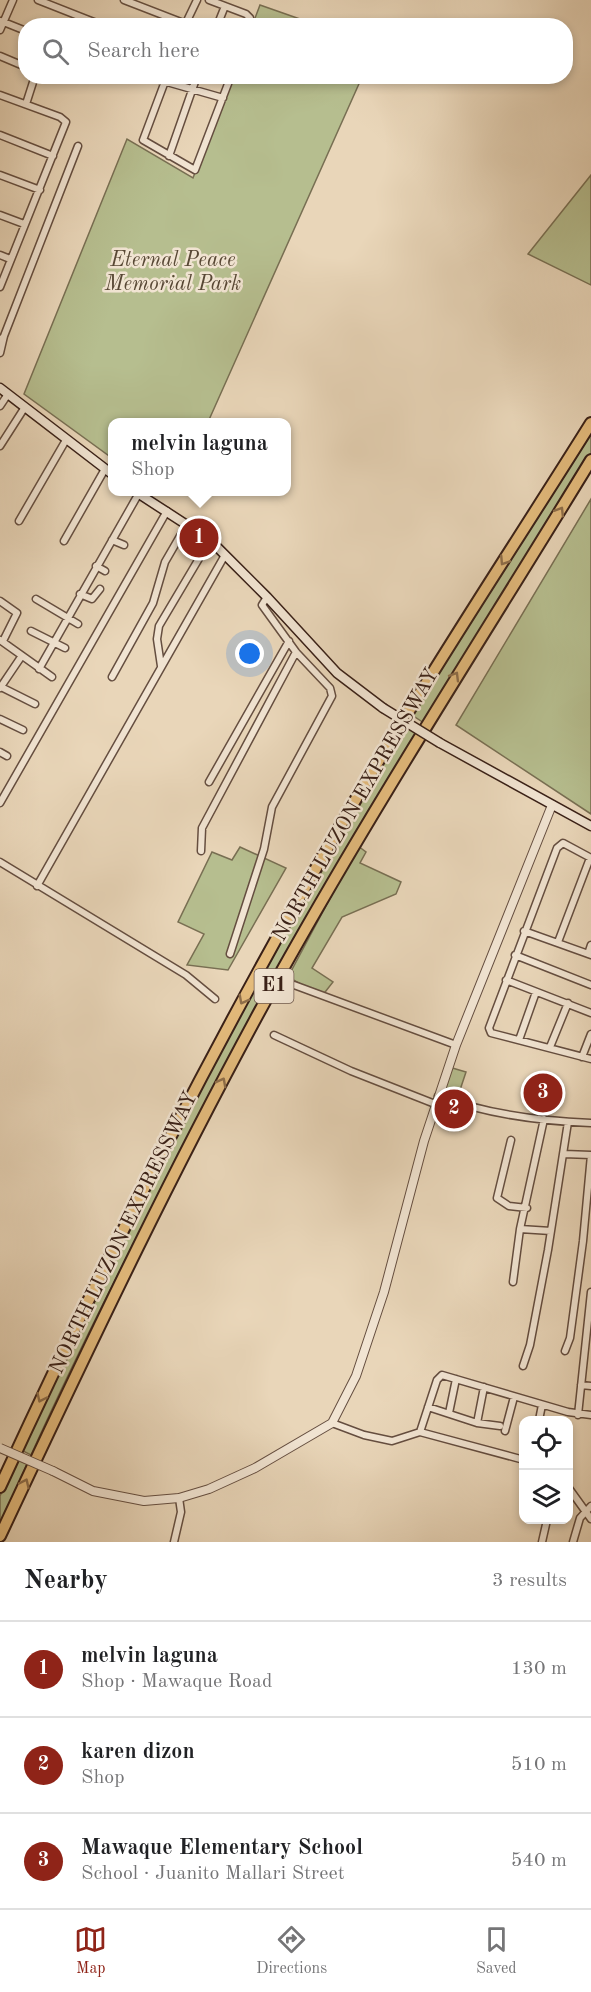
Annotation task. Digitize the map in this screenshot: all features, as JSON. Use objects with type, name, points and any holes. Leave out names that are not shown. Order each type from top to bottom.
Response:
[{"type":"highway","name":"NORTH LUZON EXPRESSWAY","points":[[0,1487],[70,1335],[177,1124],[266,957],[361,790],[442,657],[591,423]]},
{"type":"highway","name":"NORTH LUZON EXPRESSWAY","points":[[0,1536],[85,1353],[194,1135],[284,968],[379,801],[591,460]]},
{"type":"main road","points":[[0,388],[108,471]]},
{"type":"main road","points":[[144,496],[210,540],[267,597],[337,673],[383,708],[440,743],[591,826]]},
{"type":"street","points":[[0,30],[13,0]]},
{"type":"street","points":[[38,0],[84,18]]},
{"type":"street","points":[[124,0],[168,18]]},
{"type":"street","points":[[188,18],[197,0]]},
{"type":"street","points":[[209,0],[250,18]]},
{"type":"street","points":[[220,18],[225,6]]},
{"type":"street","points":[[2,21],[18,28]]},
{"type":"street","points":[[0,57],[18,64]]},
{"type":"street","points":[[26,104],[32,84]]},
{"type":"street","points":[[164,84],[143,140],[195,170],[228,84]]},
{"type":"street","points":[[175,84],[191,91],[223,98]]},
{"type":"street","points":[[169,156],[194,84]]},
{"type":"street","points":[[0,95],[60,117],[66,122],[0,287]]},
{"type":"street","points":[[0,135],[53,156]]},
{"type":"street","points":[[0,353],[2,338],[78,146]]},
{"type":"street","points":[[0,175],[40,190]]},
{"type":"street","points":[[0,215],[24,224]]},
{"type":"street","points":[[0,255],[10,259]]},
{"type":"street","points":[[0,406],[8,394]]},
{"type":"street","points":[[0,446],[25,407]]},
{"type":"street","points":[[19,521],[66,440]]},
{"type":"street","points":[[64,542],[108,474]]},
{"type":"street","points":[[39,669],[52,642],[136,496]]},
{"type":"street","points":[[0,803],[167,511]]},
{"type":"street","points":[[112,677],[153,603],[165,562],[187,524]]},
{"type":"street","points":[[112,540],[124,545]]},
{"type":"street","points":[[161,666],[157,639],[159,626],[210,540]]},
{"type":"street","points":[[38,886],[225,555]]},
{"type":"street","points":[[96,566],[105,571]]},
{"type":"street","points":[[80,594],[92,599],[100,589]]},
{"type":"street","points":[[230,954],[264,849],[272,807],[332,696],[330,688],[297,652],[262,604],[267,597]]},
{"type":"street","points":[[36,599],[78,624]]},
{"type":"street","points":[[0,601],[17,613],[2,640],[21,657],[51,677]]},
{"type":"street","points":[[31,631],[65,648]]},
{"type":"street","points":[[209,782],[289,641]]},
{"type":"street","points":[[201,850],[202,828],[297,652]]},
{"type":"street","points":[[21,657],[0,688],[35,704]]},
{"type":"street","points":[[0,719],[23,730]]},
{"type":"street","points":[[0,752],[7,756]]},
{"type":"street","points":[[0,1448],[93,1491],[144,1501],[179,1498],[209,1489],[255,1468],[332,1423],[356,1376],[384,1292],[437,1100],[456,1045],[552,805]]},
{"type":"street","points":[[558,942],[591,858],[563,843],[560,844],[524,931],[489,1028],[491,1033],[591,1059]]},
{"type":"street","points":[[0,862],[186,975],[215,999]]},
{"type":"street","points":[[524,931],[589,955],[591,945]]},
{"type":"street","points":[[515,955],[591,985]]},
{"type":"street","points":[[506,980],[591,1013]]},
{"type":"street","points":[[294,985],[456,1045]]},
{"type":"street","points":[[519,1040],[536,992]]},
{"type":"street","points":[[550,1047],[568,1003]]},
{"type":"street","points":[[582,1057],[591,1034]]},
{"type":"street","points":[[274,1035],[351,1071],[437,1100],[544,1119],[591,1123]]},
{"type":"street","points":[[513,1282],[520,1229],[544,1119]]},
{"type":"street","points":[[524,1366],[551,1232],[567,1122]]},
{"type":"street","points":[[511,1140],[497,1198],[502,1203],[526,1209]]},
{"type":"street","points":[[564,1154],[591,1155],[584,1241],[570,1338],[565,1352]]},
{"type":"street","points":[[520,1229],[551,1232]]},
{"type":"street","points":[[578,1414],[587,1358],[591,1292]]},
{"type":"street","points":[[420,1432],[439,1377],[456,1379],[568,1412],[591,1415]]},
{"type":"street","points":[[449,1413],[456,1379]]},
{"type":"street","points":[[581,1385],[591,1386]]},
{"type":"street","points":[[477,1423],[484,1387]]},
{"type":"street","points":[[428,1407],[477,1423],[502,1428],[514,1397]]},
{"type":"street","points":[[540,1416],[542,1405]]},
{"type":"street","points":[[568,1412],[568,1416]]},
{"type":"street","points":[[332,1423],[364,1435],[392,1441],[420,1432],[519,1459]]},
{"type":"street","points":[[573,1492],[588,1509],[591,1519]]},
{"type":"street","points":[[174,1542],[181,1512],[179,1498]]},
{"type":"street","points":[[573,1542],[580,1518],[588,1509]]},
{"type":"street","points":[[542,1542],[547,1524]]},
{"type":"green space","points":[[260,5],[297,18],[255,18]]},
{"type":"green space","name":"Eternal Peace Memorial Park","points":[[229,84],[359,84],[210,418],[108,418],[108,455],[24,394],[127,139],[193,178]]},
{"type":"green space","points":[[591,175],[591,285],[528,254]]},
{"type":"green space","points":[[591,434],[591,455],[424,723],[412,715]]},
{"type":"green space","points":[[591,499],[591,814],[456,725]]},
{"type":"green space","points":[[407,723],[418,731],[216,1088],[120,1270],[31,1455],[21,1450],[221,1047]]},
{"type":"green space","points":[[358,846],[366,852],[360,863],[401,882],[396,894],[342,917],[312,968],[333,982],[322,996],[288,977]]},
{"type":"green space","points":[[240,847],[286,868],[228,970],[187,965],[204,934],[178,922],[212,852],[232,860]]},
{"type":"green space","points":[[449,1067],[466,1072],[457,1099],[441,1094]]},
{"type":"green space","points":[[17,1459],[27,1464],[0,1525],[0,1496]]},
{"type":"place","name":"melvin laguna","points":[[199,538]]},
{"type":"place","name":"Mawaque Elementary School","points":[[543,1093]]},
{"type":"place","name":"karen dizon","points":[[454,1109]]}]
